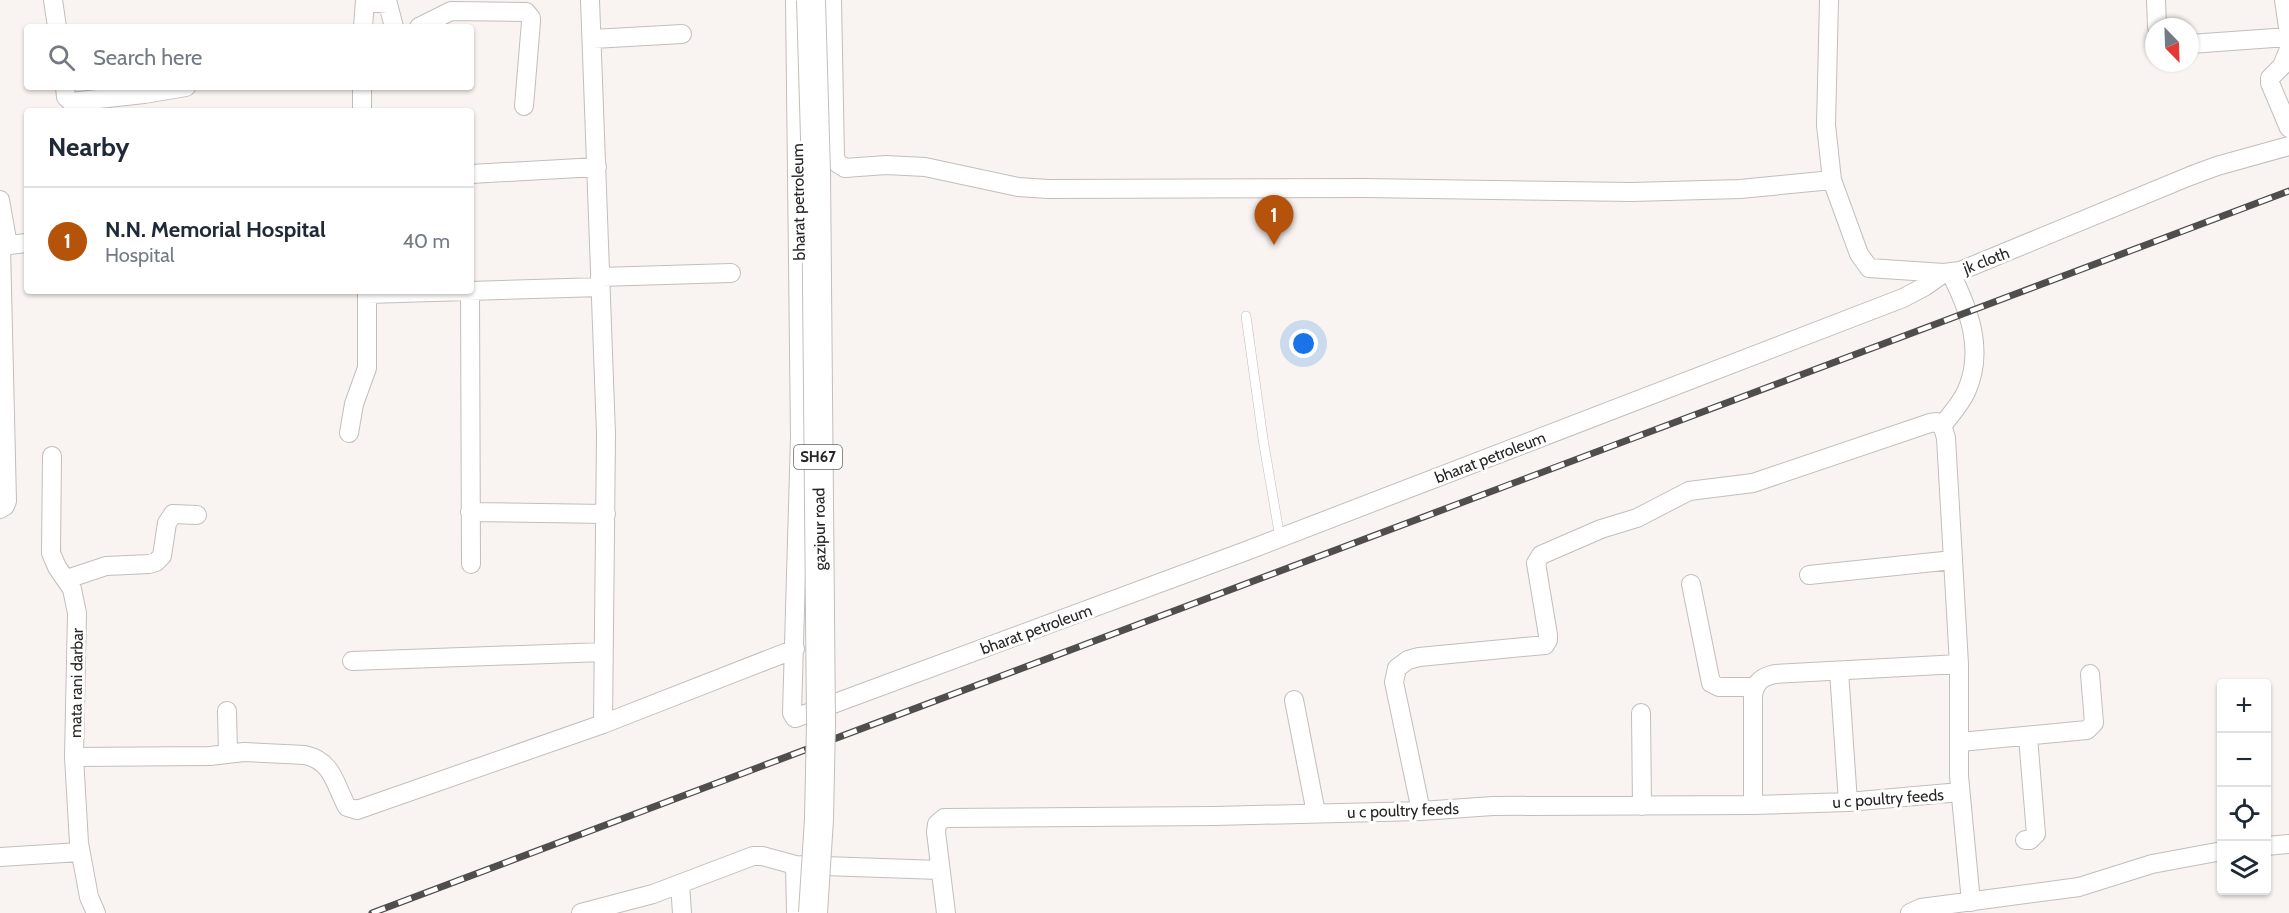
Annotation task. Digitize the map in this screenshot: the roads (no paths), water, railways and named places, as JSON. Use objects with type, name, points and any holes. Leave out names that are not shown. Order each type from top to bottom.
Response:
[{"type":"main road","name":"gazipur road","points":[[811,0],[816,172],[821,724],[813,913]]},
{"type":"street","points":[[53,0],[57,24]]},
{"type":"street","points":[[590,0],[606,434],[603,724]]},
{"type":"street","name":"bharat petroleum","points":[[795,0],[800,437],[792,713],[795,718],[1280,538],[1903,298],[1947,272]]},
{"type":"street","points":[[832,0],[835,156],[837,164],[845,168],[902,165],[925,167],[1018,187],[1048,189],[1364,188],[1632,192],[1740,189],[1832,180]]},
{"type":"street","name":"jk cloth","points":[[1829,0],[1826,124],[1832,180],[1859,254],[1869,268],[1960,271],[2190,176],[2289,146]]},
{"type":"street","points":[[2156,0],[2157,18]]},
{"type":"street","points":[[2199,43],[2289,35],[2284,0]]},
{"type":"street","points":[[363,24],[365,1],[388,4],[393,24]]},
{"type":"street","points":[[426,24],[451,11],[526,12],[531,22],[524,106]]},
{"type":"street","points":[[593,39],[682,34]]},
{"type":"street","points":[[2289,49],[2282,66],[2270,78],[2289,128]]},
{"type":"street","points":[[65,90],[66,97],[71,102],[168,90]]},
{"type":"street","points":[[362,90],[362,108]]},
{"type":"street","points":[[474,174],[597,166]]},
{"type":"street","points":[[0,200],[3,246],[7,501],[6,506],[0,509]]},
{"type":"street","points":[[3,246],[24,243]]},
{"type":"street","points":[[1941,426],[1960,403],[1966,391],[1973,366],[1974,349],[1970,315],[1947,272]]},
{"type":"street","points":[[474,292],[731,273]]},
{"type":"street","points":[[349,433],[354,404],[367,368],[367,294]]},
{"type":"street","points":[[470,294],[471,564]]},
{"type":"street","points":[[1421,810],[1394,682],[1397,668],[1408,660],[1419,657],[1545,645],[1548,635],[1536,563],[1541,555],[1601,529],[1637,518],[1689,491],[1753,483],[1937,422],[1946,438],[1959,664],[1960,792],[1971,902]]},
{"type":"street","name":"mata rani darbar","points":[[52,456],[51,553],[57,567],[67,579],[75,598],[77,614],[74,757],[80,852],[89,897],[96,913]]},
{"type":"street","points":[[470,512],[606,514]]},
{"type":"street","points":[[67,579],[106,566],[156,562],[162,556],[166,523],[173,514],[197,514]]},
{"type":"street","points":[[1809,575],[1953,560]]},
{"type":"street","points":[[1691,585],[1711,683],[1719,687],[1754,687]]},
{"type":"street","points":[[74,757],[210,756],[244,752],[314,757],[325,764],[347,807],[357,810],[603,724],[795,649]]},
{"type":"street","points":[[351,661],[603,652]]},
{"type":"street","points":[[1753,805],[1753,695],[1754,687],[1761,679],[1775,674],[1959,664]]},
{"type":"street","points":[[1839,671],[1848,802]]},
{"type":"street","points":[[1960,742],[2082,732],[2091,728],[2094,718],[2091,674]]},
{"type":"street","points":[[1294,700],[1316,813]]},
{"type":"street","points":[[227,711],[228,753]]},
{"type":"street","points":[[1641,713],[1642,806]]},
{"type":"street","points":[[2025,840],[2030,840],[2036,834],[2028,736]]},
{"type":"street","name":"u c poultry feeds","points":[[946,913],[936,831],[937,824],[944,818],[1316,813],[1493,806],[1753,805],[1848,802],[1960,792]]},
{"type":"street","points":[[2271,846],[2289,844]]},
{"type":"street","points":[[0,857],[80,852]]},
{"type":"street","points":[[1910,913],[1921,908],[2079,887],[2152,864],[2217,852]]},
{"type":"street","points":[[581,913],[604,910],[653,894],[753,856],[762,856],[795,865],[940,870]]},
{"type":"street","points":[[795,865],[796,913]]},
{"type":"street","points":[[680,884],[682,913]]},
{"type":"lane","points":[[1246,316],[1263,439],[1280,538]]},
{"type":"railway","points":[[372,913],[2289,191]]},
{"type":"place","name":"N.N. Memorial Hospital","points":[[1274,245]]}]
